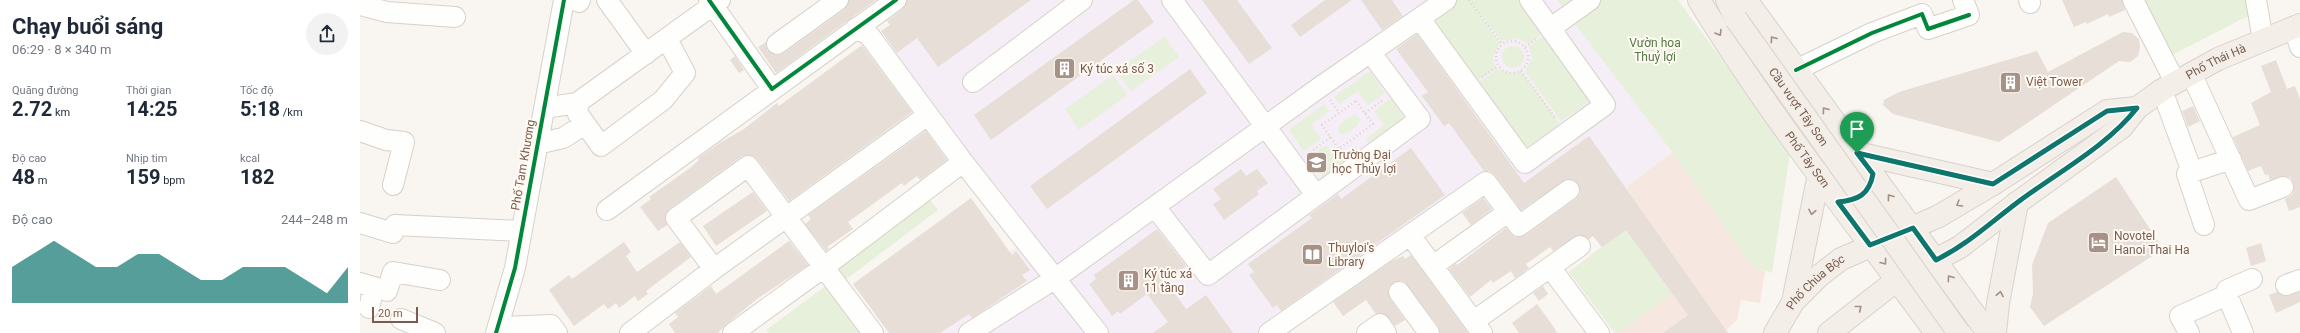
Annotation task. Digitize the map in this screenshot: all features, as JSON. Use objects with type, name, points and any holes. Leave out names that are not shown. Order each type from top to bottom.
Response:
[{"type":"main road","name":"Phố Tây Sơn","points":[[1699,0],[1728,48],[1838,202],[1936,332]]},
{"type":"main road","points":[[1708,0],[1731,10]]},
{"type":"main road","points":[[1746,0],[1976,314],[1988,333]]},
{"type":"main road","name":"Cầu vượt Tây Sơn","points":[[1731,10],[1959,333]]},
{"type":"main road","name":"Phố Thái Hà","points":[[1897,280],[1960,247],[2017,202],[2122,127],[2137,108],[2176,82],[2218,59],[2263,40],[2298,33]]},
{"type":"main road","points":[[1913,228],[1939,216],[1993,184],[2107,111],[2137,108]]},
{"type":"main road","points":[[1857,153],[1993,184]]},
{"type":"main road","points":[[1793,302],[1819,174]]},
{"type":"main road","points":[[1838,202],[1858,199],[1871,185],[1873,174]]},
{"type":"main road","points":[[1995,333],[1998,303],[2017,202]]},
{"type":"main road","name":"Phố Chùa Bộc","points":[[1775,333],[1793,302],[1819,276],[1841,259],[1870,245],[1913,228]]},
{"type":"main road","points":[[1829,333],[1897,280]]},
{"type":"main road","points":[[1936,332],[1936,324],[1947,310],[1956,307],[1976,314]]},
{"type":"street","points":[[607,0],[646,54]]},
{"type":"street","points":[[777,44],[838,0]]},
{"type":"street","points":[[973,82],[1082,0]]},
{"type":"street","points":[[1172,0],[1264,128],[1316,195]]},
{"type":"street","points":[[969,333],[1056,278],[1264,128],[1446,0]]},
{"type":"street","points":[[1420,19],[1525,162],[1605,105],[1530,0]]},
{"type":"street","points":[[1551,28],[1590,0]]},
{"type":"street","points":[[2133,0],[2176,82],[2231,159],[2249,200],[2284,187]]},
{"type":"street","points":[[2256,0],[2263,40]]},
{"type":"street","name":"Phố Tam Khương","points":[[498,330],[515,268],[544,108],[574,1]]},
{"type":"street","points":[[544,108],[577,103],[667,39],[714,2],[772,89]]},
{"type":"street","points":[[607,210],[772,89],[864,28],[889,2]]},
{"type":"street","points":[[360,4],[387,12],[455,17]]},
{"type":"street","points":[[1796,70],[1872,33],[1919,4],[1928,29],[1966,7]]},
{"type":"street","points":[[864,28],[963,162],[1098,333]]},
{"type":"street","points":[[577,103],[578,114],[601,146],[663,100],[685,73],[667,39]]},
{"type":"street","points":[[1155,207],[1208,275],[1420,119],[1371,53]]},
{"type":"street","points":[[2176,82],[2192,172]]},
{"type":"street","points":[[630,333],[714,270],[928,115]]},
{"type":"street","points":[[537,144],[563,138],[585,124]]},
{"type":"street","points":[[360,131],[386,140],[404,142],[392,185]]},
{"type":"street","points":[[2204,225],[2188,174],[2231,159]]},
{"type":"street","points":[[732,333],[824,267],[963,162]]},
{"type":"street","points":[[714,270],[676,218],[748,166],[873,333]]},
{"type":"street","points":[[1269,333],[1486,182],[1519,226],[1569,190]]},
{"type":"street","points":[[1433,266],[1508,212]]},
{"type":"street","points":[[360,223],[393,233],[395,225],[521,231]]},
{"type":"street","points":[[1410,235],[1478,327],[1550,267],[1580,246]]},
{"type":"street","points":[[1550,267],[1599,333]]},
{"type":"street","points":[[369,308],[367,285],[387,290],[393,272],[440,280]]},
{"type":"street","points":[[2243,333],[2227,295],[2228,290],[2252,279]]},
{"type":"street","points":[[1399,292],[1429,333]]},
{"type":"street","points":[[2179,320],[2227,295]]},
{"type":"street","points":[[401,319],[435,333]]},
{"type":"street","points":[[1367,333],[1380,324],[1386,333]]},
{"type":"street","points":[[498,330],[551,325],[557,333]]},
{"type":"path","points":[[1469,0],[1502,44]]},
{"type":"path","points":[[1514,41],[1524,45],[1527,50],[1528,61],[1521,71],[1512,74],[1506,73],[1498,66],[1496,56],[1502,44],[1514,41]]},
{"type":"path","points":[[1481,78],[1498,66]]},
{"type":"path","points":[[1521,71],[1560,124]]},
{"type":"path","points":[[1365,113],[1398,89]]},
{"type":"path","points":[[1356,101],[1373,124],[1339,149],[1331,137],[1322,125],[1356,101]]},
{"type":"path","points":[[1293,165],[1331,137]]},
{"type":"shaded area","name":"Trường Đại học Thủy lợi","points":[[970,0],[1557,0],[1672,152],[1626,187],[1630,193],[1611,207],[1587,173],[1520,221],[1488,176],[1267,333],[895,333],[1029,238],[896,54]]},
{"type":"shaded area","points":[[1672,152],[1753,267],[1765,271],[1760,303],[1741,300],[1737,320],[1726,330],[1728,333],[1615,333],[1569,272],[1601,247],[1587,227],[1630,193],[1626,187]]},
{"type":"green space","points":[[1455,0],[1522,0],[1545,32],[1528,44],[1518,38],[1502,41],[1471,3],[1500,43],[1493,57],[1496,68],[1475,82],[1428,20]]},
{"type":"green space","name":"Vườn hoa Thuỷ lợi","points":[[1557,0],[1678,0],[1790,152],[1772,273],[1753,267],[1672,152]]},
{"type":"green space","points":[[2136,0],[2263,0],[2250,15],[2166,58]]},
{"type":"green space","points":[[1546,34],[1593,100],[1561,121],[1525,71],[1532,58],[1529,47]]},
{"type":"green space","points":[[1164,37],[1179,57],[1131,91],[1116,71]]},
{"type":"green space","points":[[1513,46],[1521,49],[1524,57],[1521,65],[1513,68],[1505,65],[1502,57],[1505,49]]},
{"type":"green space","points":[[1497,69],[1512,73],[1521,71],[1560,124],[1526,150],[1478,83]]},
{"type":"green space","points":[[1370,71],[1385,93],[1368,105],[1358,91],[1339,104],[1334,97]]},
{"type":"green space","points":[[1113,75],[1127,95],[1079,130],[1065,109]]},
{"type":"green space","points":[[1391,98],[1406,120],[1371,146],[1366,139],[1384,125],[1374,111]]},
{"type":"green space","points":[[1324,104],[1329,111],[1311,125],[1321,139],[1304,151],[1289,130]]},
{"type":"green space","points":[[1355,115],[1360,119],[1355,128],[1350,132],[1340,134],[1338,128],[1344,120]]},
{"type":"green space","points":[[1326,145],[1336,159],[1355,146],[1360,153],[1324,179],[1309,157]]},
{"type":"green space","points":[[926,194],[938,210],[844,281],[832,265]]},
{"type":"green space","points":[[1626,230],[1672,293],[1619,333],[1615,333],[1569,272]]},
{"type":"green space","points":[[831,282],[868,333],[769,333],[766,330]]},
{"type":"building","points":[[849,0],[876,0],[776,73],[758,47],[766,42],[767,50],[772,54],[778,55],[784,53],[845,9]]},
{"type":"building","points":[[907,0],[1031,0],[938,67],[917,38],[897,53],[881,31],[890,25],[887,21],[903,9]]},
{"type":"building","name":"Ký túc xá số 3","points":[[1134,0],[1138,0],[1154,22],[991,140],[974,115]]},
{"type":"building","points":[[1202,0],[1237,0],[1272,48],[1249,64]]},
{"type":"building","points":[[1325,0],[1352,0],[1300,37],[1291,25]]},
{"type":"building","points":[[1361,0],[1392,0],[1403,16],[1382,30]]},
{"type":"building","points":[[2062,0],[2122,0],[2125,10],[2109,17],[2108,14],[2087,24],[2086,22],[2074,27]]},
{"type":"building","name":"Việt Tower","points":[[2123,32],[2132,33],[2139,39],[2140,47],[2138,56],[2130,62],[2119,61],[1999,142],[1893,114],[1883,105],[1884,100],[1899,92],[2037,51],[2048,72]]},
{"type":"building","points":[[1417,34],[1524,183],[1589,136],[1728,333],[1663,333],[1688,315],[1626,230],[1602,247],[1593,236],[1589,239],[1579,235],[1553,251],[1550,247],[1526,264],[1529,268],[1515,278],[1511,271],[1493,283],[1491,280],[1470,297],[1449,269],[1456,263],[1457,265],[1506,228],[1515,237],[1526,235],[1576,199],[1580,194],[1580,188],[1574,180],[1567,179],[1521,210],[1495,175],[1490,171],[1484,171],[1449,123],[1444,126],[1422,96],[1428,92],[1396,49]]},
{"type":"building","points":[[862,45],[912,112],[789,201],[757,159],[747,155],[742,156],[669,209],[665,219],[667,225],[658,231],[640,207],[651,199],[649,197],[690,168],[699,160],[698,158],[721,142],[744,129],[777,103],[779,106]]},
{"type":"building","points":[[735,56],[744,70],[739,73],[730,60]]},
{"type":"building","points":[[2276,60],[2287,89],[2295,86],[2300,99],[2300,207],[2289,211],[2285,199],[2292,195],[2294,189],[2291,178],[2284,176],[2270,180],[2268,174],[2265,175],[2261,166],[2248,171],[2233,137],[2260,125],[2251,103],[2271,92],[2261,66]]},
{"type":"building","points":[[1190,69],[1207,93],[1047,209],[1030,186]]},
{"type":"building","points":[[2193,106],[2200,121],[2188,127],[2182,111]]},
{"type":"building","points":[[926,131],[947,160],[920,180],[917,176],[904,186],[902,183],[848,222],[853,229],[827,247],[829,249],[826,251],[805,224],[811,219],[808,215]]},
{"type":"building","points":[[1411,148],[1445,195],[1281,311],[1277,305],[1273,308],[1249,275],[1254,272],[1248,264],[1312,218],[1309,215],[1338,194],[1341,199]]},
{"type":"building","points":[[1241,169],[1246,176],[1257,169],[1268,183],[1257,191],[1259,194],[1224,220],[1213,204],[1221,199],[1213,189]]},
{"type":"building","name":"Novotel Hanoi Thai Ha","points":[[2116,177],[2163,249],[2044,326],[2030,307],[2033,294],[2032,265],[2048,223]]},
{"type":"building","points":[[753,192],[767,211],[716,246],[703,226]]},
{"type":"building","points":[[971,198],[1012,255],[1016,251],[1030,270],[1022,275],[1027,281],[972,318],[969,314],[940,333],[889,333],[853,284]]},
{"type":"building","points":[[1483,198],[1492,209],[1471,225],[1462,213]]},
{"type":"building","name":"Ký túc xá 11 tầng","points":[[1157,229],[1186,266],[1166,281],[1186,309],[1206,295],[1233,333],[1153,333],[1168,322],[1147,294],[1120,314],[1118,311],[1112,316],[1089,284],[1096,279],[1094,275]]},
{"type":"building","points":[[789,241],[808,265],[757,299],[726,324],[718,333],[675,333],[669,324],[678,317],[675,313],[711,286],[716,294]]},
{"type":"building","points":[[624,242],[631,252],[626,256],[637,272],[680,242],[691,257],[646,291],[648,294],[638,301],[635,296],[619,308],[616,303],[608,309],[604,304],[574,326],[549,290],[569,275],[572,279]]},
{"type":"building","points":[[2261,243],[2266,261],[2251,266],[2246,248]]},
{"type":"building","points":[[1411,255],[1468,333],[1440,333],[1438,326],[1403,281],[1393,283],[1388,288],[1390,298],[1405,320],[1395,326],[1385,314],[1376,314],[1366,300],[1343,316],[1333,302],[1392,261],[1403,256],[1405,259]]},
{"type":"building","points":[[1543,286],[1548,294],[1539,301],[1533,293]]},
{"type":"building","points":[[2277,292],[2284,296],[2300,292],[2300,302],[2276,313],[2269,295]]},
{"type":"building","points":[[1537,304],[1557,333],[1519,333],[1512,323]]},
{"type":"cycle path","points":[[496,333],[515,268],[564,0]]},
{"type":"cycle path","points":[[709,0],[772,89],[896,0]]},
{"type":"cycle path","points":[[1796,70],[1872,33],[1922,14],[1928,29],[1969,15]]},
{"type":"place","name":"Ký túc xá số 3","points":[[1064,69]]},
{"type":"place","name":"Việt Tower","points":[[2011,82]]},
{"type":"place","name":"Trường Đại học Thủy lợi","points":[[1316,162]]},
{"type":"place","name":"Novotel Hanoi Thai Ha","points":[[2099,243]]},
{"type":"place","name":"Thuyloi's Library","points":[[1312,255]]},
{"type":"place","name":"Ký túc xá 11 tầng","points":[[1129,281]]},
{"type":"route","points":[[2137,108],[2122,127],[2017,202],[1960,247],[1936,260],[1913,228],[1870,245],[1852,222],[1838,202],[1858,199],[1871,185],[1873,174],[1857,153],[1993,184],[2107,111],[2137,108]]}]
